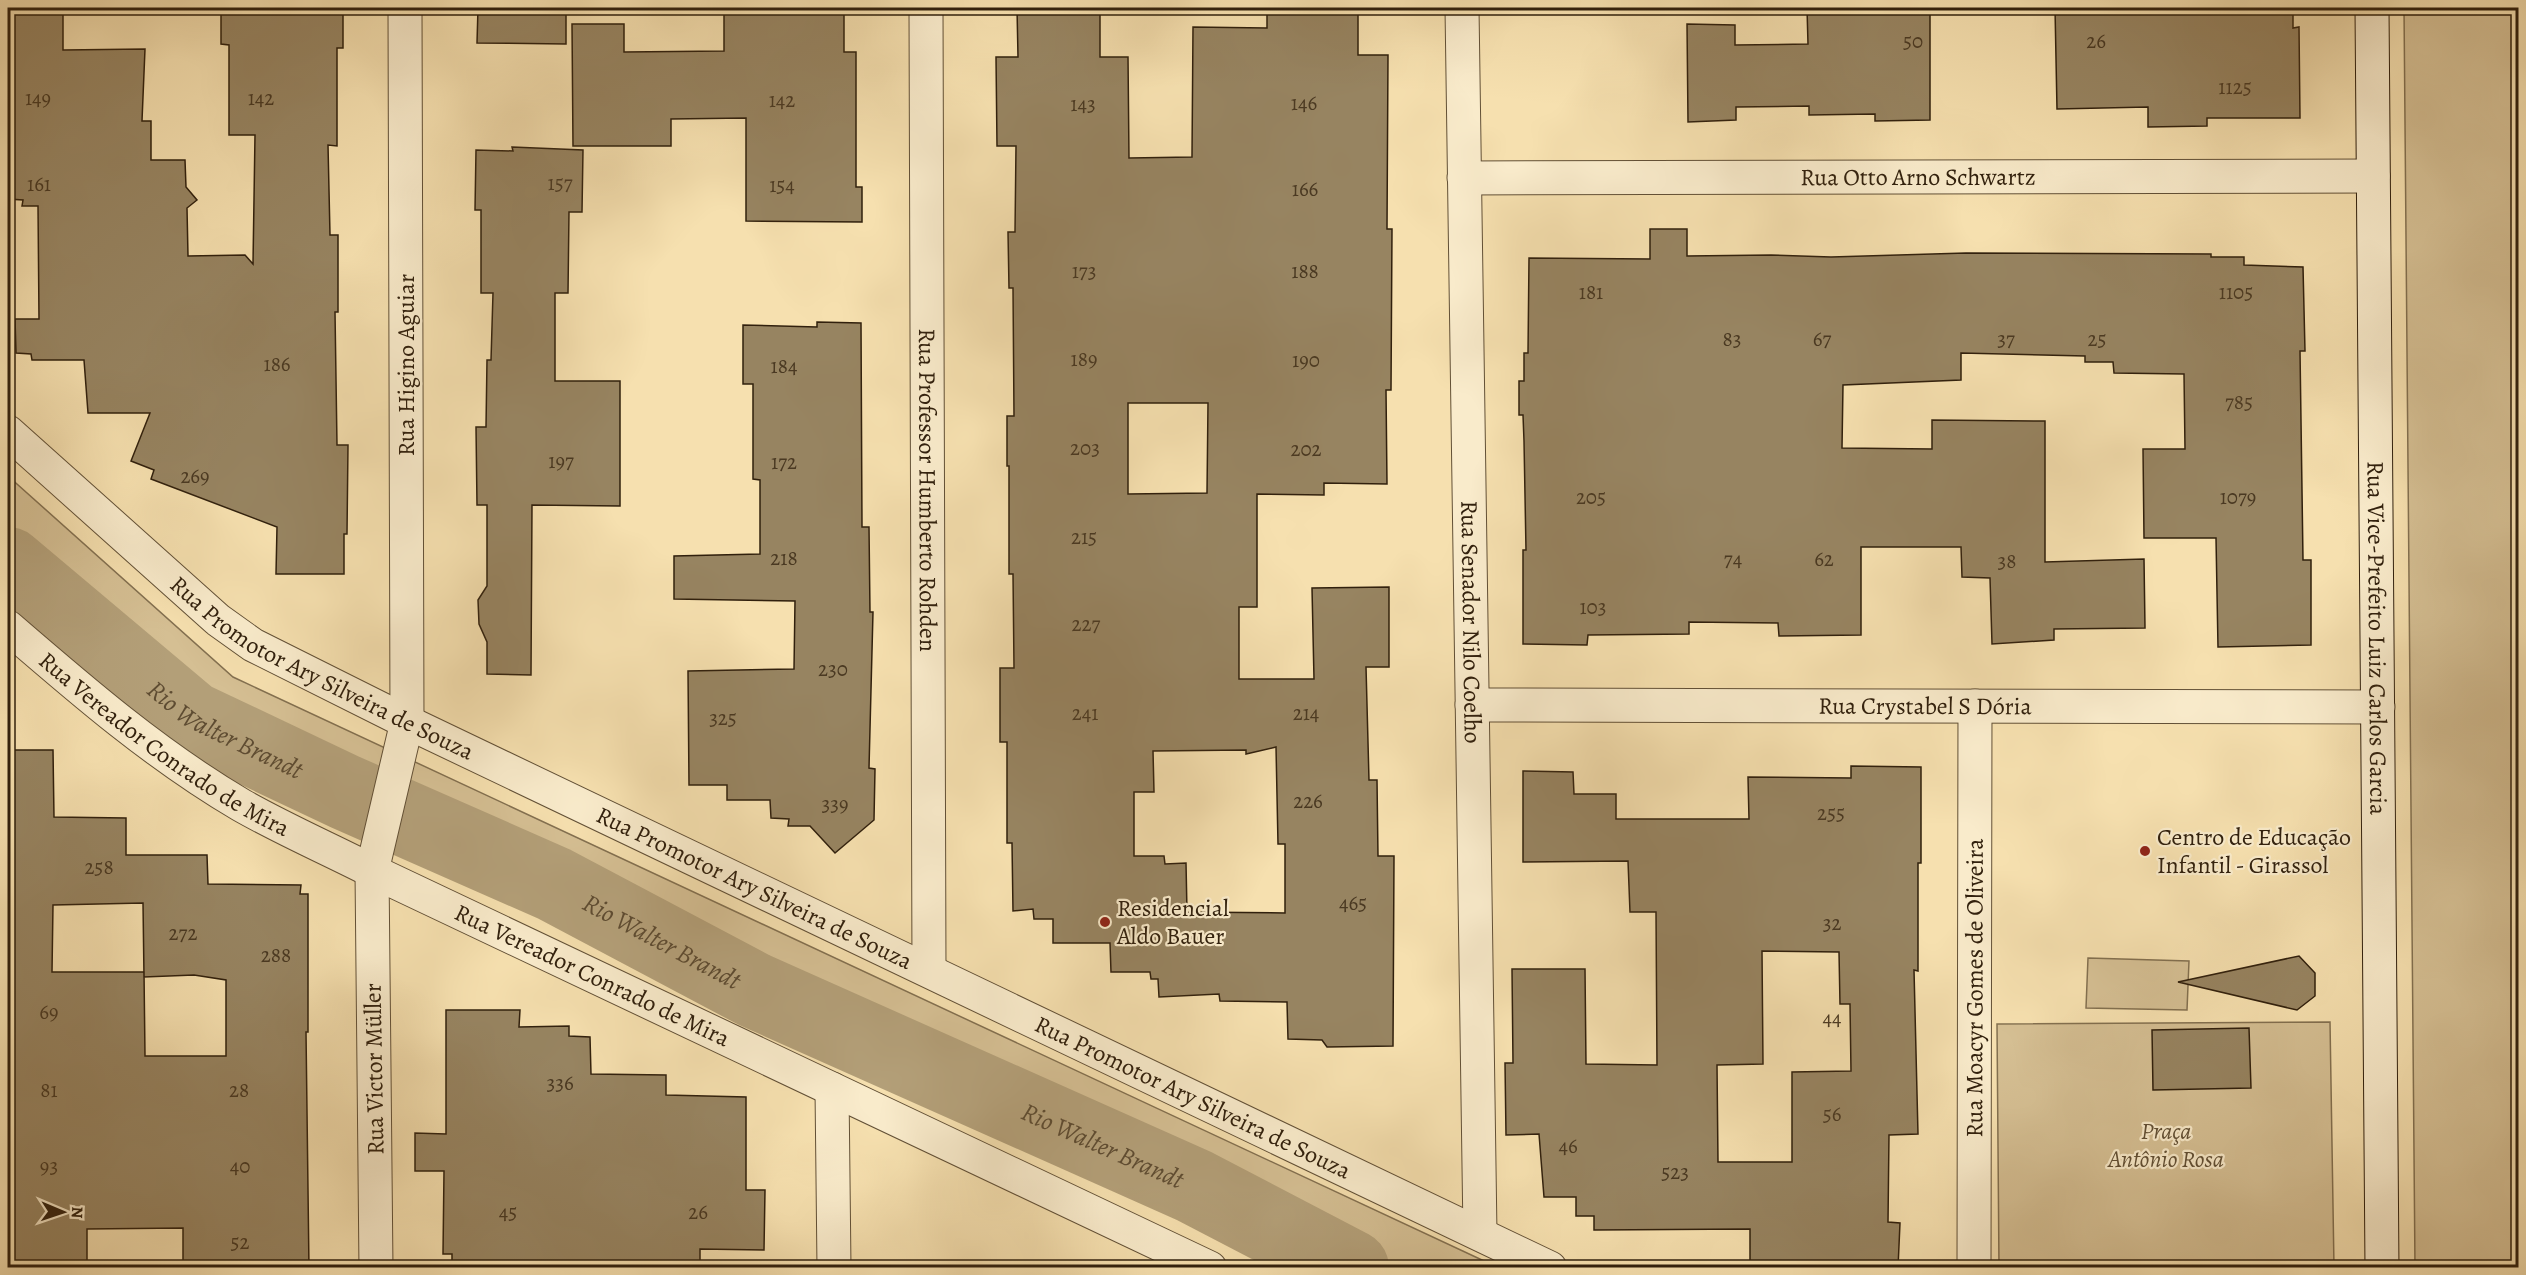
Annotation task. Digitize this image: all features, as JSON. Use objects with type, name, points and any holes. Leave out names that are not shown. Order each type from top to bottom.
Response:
[{"type":"street","name":"Rua Higino Aguiar","points":[[372,871],[407,722],[405,8]]},
{"type":"street","name":"Rua Professor Humberto Rohden","points":[[926,8],[929,970]]},
{"type":"street","name":"Rua Senador Nilo Coelho","points":[[1462,8],[1480,1234]]},
{"type":"street","name":"Rua Vice-Prefeito Luiz Carlos Garcia","points":[[2372,8],[2382,1268]]},
{"type":"street","name":"Rua Otto Arno Schwartz","points":[[1464,178],[2373,176]]},
{"type":"street","name":"Rua Promotor Ary Silveira de Souza","points":[[8,432],[218,620],[253,645],[407,722],[1550,1268]]},
{"type":"street","name":"Rua Vereador Conrado de Mira","points":[[8,627],[112,717],[178,764],[242,805],[372,871],[1209,1268]]},
{"type":"street","name":"Rua Crystabel S Dória","points":[[1472,705],[2378,707]]},
{"type":"street","name":"Rua Moacyr Gomes de Oliveira","points":[[1974,1268],[1975,706]]},
{"type":"street","name":"Rua Victor Müller","points":[[372,871],[376,1268]]},
{"type":"street","points":[[832,1089],[834,1268]]},
{"type":"green space","points":[[2404,8],[2518,8],[2518,1267],[2415,1267]]},
{"type":"green space","points":[[8,476],[233,677],[1497,1267],[1302,1267],[153,710],[8,582]]},
{"type":"green space","points":[[2088,958],[2189,961],[2187,1010],[2086,1008]]},
{"type":"green space","name":"Praça Antônio Rosa","points":[[2330,1022],[2334,1267],[1999,1267],[1997,1024]]},
{"type":"building","points":[[8,8],[63,8],[63,50],[145,49],[142,121],[151,121],[151,160],[185,160],[186,187],[197,200],[187,208],[188,256],[245,255],[253,264],[255,135],[229,135],[229,45],[221,44],[221,8],[343,8],[343,48],[337,48],[337,146],[328,145],[330,235],[338,235],[338,312],[335,312],[337,445],[348,445],[344,574],[276,574],[277,527],[151,479],[154,470],[131,461],[150,413],[88,413],[84,360],[32,360],[31,354],[16,353],[15,319],[39,319],[38,206],[22,206],[23,200],[8,199]]},
{"type":"building","points":[[478,8],[566,8],[566,44],[477,43]]},
{"type":"building","points":[[724,8],[844,8],[844,52],[856,52],[856,187],[862,187],[862,222],[746,221],[746,118],[671,119],[671,146],[573,146],[572,24],[624,24],[624,52],[724,51]]},
{"type":"building","points":[[1017,8],[1100,8],[1100,57],[1128,57],[1129,158],[1192,157],[1193,27],[1267,28],[1267,8],[1358,8],[1358,55],[1388,55],[1387,229],[1392,229],[1391,390],[1386,390],[1387,484],[1324,483],[1324,495],[1257,494],[1257,607],[1239,607],[1239,679],[1314,679],[1312,588],[1389,587],[1389,667],[1366,667],[1369,780],[1377,780],[1378,856],[1394,856],[1393,1046],[1327,1047],[1322,1040],[1288,1039],[1287,1002],[1220,1001],[1219,994],[1159,997],[1158,979],[1151,979],[1150,972],[1111,972],[1110,943],[1053,943],[1053,919],[1034,919],[1033,909],[1013,911],[1012,843],[1007,843],[1007,742],[1000,742],[1000,668],[1014,668],[1013,574],[1009,574],[1007,416],[1014,416],[1013,288],[1009,288],[1008,232],[1015,232],[1016,146],[997,146],[996,57],[1018,57]],"holes":[[[1128,403],[1208,403],[1207,493],[1128,494]],[[1276,747],[1278,844],[1285,844],[1285,913],[1187,912],[1186,863],[1165,864],[1164,856],[1134,856],[1134,792],[1154,792],[1153,751],[1246,750],[1246,754]]]},
{"type":"building","points":[[1807,8],[1930,8],[1930,120],[1875,121],[1875,114],[1809,115],[1809,106],[1736,107],[1736,120],[1688,122],[1687,24],[1735,25],[1735,45],[1808,44]]},
{"type":"building","points":[[2055,8],[2293,8],[2293,28],[2299,27],[2300,118],[2207,118],[2207,126],[2148,127],[2148,107],[2057,109]]},
{"type":"building","points":[[512,147],[583,150],[582,212],[569,212],[568,293],[555,293],[555,381],[620,381],[620,506],[532,505],[531,675],[487,674],[487,642],[479,624],[478,600],[487,586],[487,505],[477,505],[476,427],[486,427],[487,360],[491,360],[493,293],[481,293],[481,210],[475,210],[476,150],[513,151]]},
{"type":"building","points":[[1650,229],[1687,229],[1687,256],[1831,257],[1966,253],[2211,254],[2211,257],[2244,257],[2244,265],[2303,267],[2305,351],[2300,351],[2303,560],[2311,560],[2311,645],[2218,647],[2216,538],[2144,538],[2143,449],[2185,449],[2184,374],[2114,373],[2113,362],[2085,362],[2085,356],[1961,353],[1961,380],[1843,385],[1842,448],[1932,449],[1932,420],[2045,421],[2045,562],[2144,559],[2145,628],[2054,629],[2054,640],[1992,644],[1990,578],[1962,577],[1961,547],[1861,547],[1861,635],[1779,636],[1778,623],[1689,622],[1689,634],[1588,635],[1587,645],[1523,644],[1523,550],[1526,550],[1523,415],[1519,415],[1519,381],[1524,381],[1524,353],[1528,353],[1529,258],[1650,259]]},
{"type":"building","points":[[817,322],[861,323],[862,527],[869,527],[870,612],[873,612],[869,768],[875,769],[874,820],[835,853],[810,826],[788,826],[789,819],[771,818],[770,800],[727,800],[727,785],[689,785],[688,671],[794,669],[795,601],[674,599],[674,556],[760,554],[760,480],[753,479],[753,384],[743,384],[743,325],[817,327]]},
{"type":"building","points":[[8,750],[53,750],[54,817],[126,818],[126,855],[207,855],[208,884],[301,885],[300,894],[308,894],[308,1032],[306,1032],[309,1268],[183,1268],[183,1228],[87,1229],[87,1264],[8,1262]],"holes":[[[143,903],[144,972],[52,972],[53,905]],[[194,975],[226,980],[226,1056],[145,1056],[144,977]]]},
{"type":"building","points":[[1851,766],[1921,767],[1918,971],[1914,970],[1918,1134],[1889,1135],[1888,1222],[1900,1223],[1898,1268],[1750,1268],[1750,1229],[1594,1230],[1594,1216],[1576,1216],[1576,1197],[1544,1197],[1539,1134],[1506,1135],[1505,1063],[1513,1063],[1512,969],[1585,969],[1586,1064],[1657,1065],[1656,912],[1630,912],[1628,861],[1523,862],[1523,771],[1573,772],[1574,794],[1616,794],[1616,819],[1749,819],[1748,777],[1851,778]],"holes":[[[1762,951],[1839,952],[1840,1004],[1850,1004],[1851,1071],[1792,1072],[1792,1162],[1718,1162],[1717,1065],[1763,1064]]]},
{"type":"building","points":[[2299,956],[2315,973],[2315,996],[2297,1010],[2178,982]]},
{"type":"building","points":[[446,1010],[520,1010],[519,1027],[569,1026],[569,1036],[590,1037],[591,1074],[666,1075],[666,1095],[746,1097],[746,1190],[765,1190],[764,1250],[700,1249],[700,1268],[452,1268],[452,1254],[443,1254],[444,1171],[415,1171],[415,1133],[446,1134]]},
{"type":"building","points":[[2249,1028],[2251,1088],[2153,1090],[2152,1030]]},
{"type":"waterway","name":"Rio Walter Brandt","points":[[8,565],[191,719],[345,792],[554,884],[754,990],[1194,1186],[1351,1268]]},
{"type":"place","name":"Centro de Educação Infantil - Girassol","points":[[2145,851]]},
{"type":"place","name":"Residencial Aldo Bauer","points":[[1105,922]]}]
